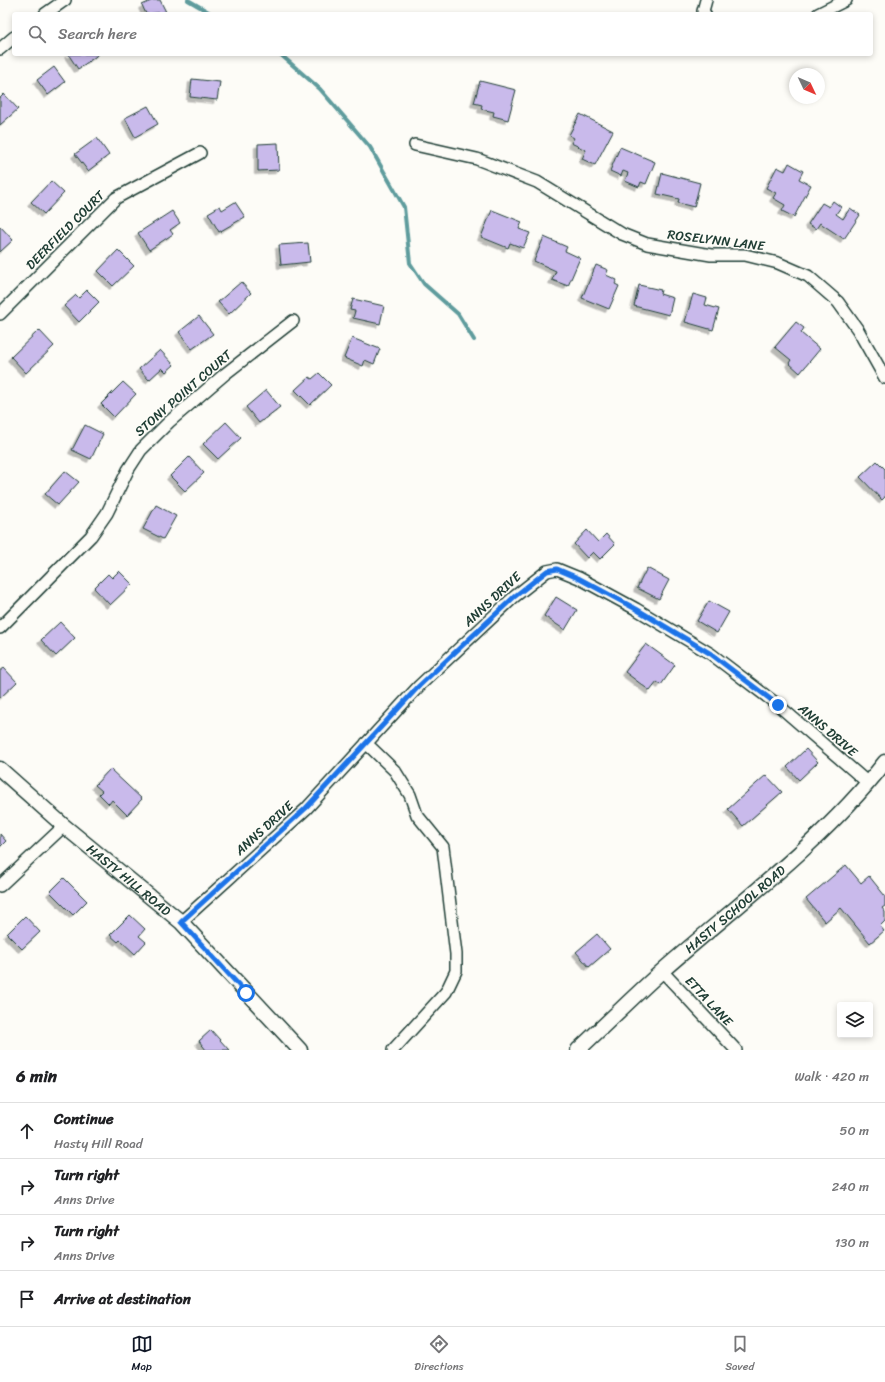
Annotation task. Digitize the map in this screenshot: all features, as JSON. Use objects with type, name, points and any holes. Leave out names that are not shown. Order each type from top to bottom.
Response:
[{"type":"street","points":[[48,12],[65,0]]},
{"type":"street","points":[[704,12],[706,0]]},
{"type":"street","points":[[822,12],[846,0]]},
{"type":"street","points":[[0,49],[12,39]]},
{"type":"street","name":"ROSELYNN LANE","points":[[415,145],[477,159],[537,182],[622,234],[647,244],[711,255],[745,255],[778,263],[808,276],[838,302],[858,330],[885,378]]},
{"type":"street","name":"DEERFIELD COURT","points":[[0,314],[116,198],[200,153]]},
{"type":"street","name":"STONY POINT COURT","points":[[0,628],[90,536],[107,513],[128,470],[141,450],[169,422],[225,374],[293,321]]},
{"type":"street","name":"ANNS DRIVE","points":[[181,922],[306,808],[419,686],[514,597],[547,571],[557,569],[578,578],[636,609],[711,654],[778,705],[868,783]]},
{"type":"street","points":[[366,743],[399,777],[410,795],[417,815],[443,848],[456,954],[456,971],[446,992],[393,1050]]},
{"type":"street","name":"HASTY SCHOOL ROAD","points":[[578,1050],[662,971],[766,883],[819,835],[868,783],[885,762]]},
{"type":"street","name":"HASTY HILL ROAD","points":[[0,769],[64,826],[181,922],[300,1050]]},
{"type":"street","points":[[0,886],[64,826]]},
{"type":"street","name":"ETTA LANE","points":[[662,971],[736,1050]]},
{"type":"building","points":[[153,0],[160,0],[166,12],[145,12],[142,5]]},
{"type":"building","points":[[69,56],[96,56],[78,69]]},
{"type":"building","points":[[54,67],[65,82],[48,95],[37,80]]},
{"type":"building","points":[[192,79],[220,82],[217,100],[190,97]]},
{"type":"building","points":[[480,81],[516,90],[508,120],[493,116],[494,112],[481,109],[482,105],[474,103]]},
{"type":"building","points":[[4,94],[18,109],[0,125],[0,98]]},
{"type":"building","points":[[148,106],[158,124],[135,137],[125,118]]},
{"type":"building","points":[[580,114],[613,131],[595,165],[582,159],[586,150],[571,143],[574,138],[569,135]]},
{"type":"building","points":[[97,138],[109,155],[88,171],[75,154]]},
{"type":"building","points":[[278,143],[279,170],[258,171],[258,144]]},
{"type":"building","points":[[620,147],[655,162],[646,184],[641,182],[639,187],[625,181],[628,173],[623,171],[621,176],[610,171]]},
{"type":"building","points":[[789,163],[803,171],[799,179],[811,185],[794,217],[782,211],[785,205],[773,198],[776,193],[766,188],[777,167],[785,171]]},
{"type":"building","points":[[662,173],[700,183],[694,207],[678,203],[679,199],[657,194]]},
{"type":"building","points":[[51,181],[64,193],[44,214],[31,202]]},
{"type":"building","points":[[833,201],[841,207],[836,214],[843,219],[850,208],[860,215],[844,239],[820,223],[816,229],[808,224],[822,203],[829,207]]},
{"type":"building","points":[[235,202],[245,217],[219,232],[208,213],[220,206],[222,210]]},
{"type":"building","points":[[492,210],[522,222],[519,229],[530,233],[523,248],[510,243],[508,248],[481,237]]},
{"type":"building","points":[[172,211],[180,223],[170,230],[173,234],[149,250],[138,233]]},
{"type":"building","points":[[0,226],[13,240],[0,252]]},
{"type":"building","points":[[544,237],[567,247],[565,251],[580,258],[568,286],[552,280],[556,271],[534,261]]},
{"type":"building","points":[[308,243],[310,262],[281,265],[279,245]]},
{"type":"building","points":[[118,250],[134,266],[113,286],[98,271]]},
{"type":"building","points":[[596,265],[608,270],[606,275],[617,280],[615,284],[619,286],[609,309],[582,298]]},
{"type":"building","points":[[241,282],[251,293],[229,314],[218,302]]},
{"type":"building","points":[[639,285],[661,290],[660,294],[673,298],[669,315],[634,306]]},
{"type":"building","points":[[87,290],[99,302],[79,322],[64,306],[76,295],[79,298]]},
{"type":"building","points":[[693,294],[707,298],[705,305],[719,309],[713,330],[685,322]]},
{"type":"building","points":[[353,299],[384,306],[380,324],[353,318],[355,311],[350,310]]},
{"type":"building","points":[[199,316],[213,334],[192,349],[179,332]]},
{"type":"building","points":[[796,322],[804,328],[801,333],[820,349],[800,373],[789,363],[791,360],[775,347]]},
{"type":"building","points":[[39,330],[54,346],[26,373],[11,357]]},
{"type":"building","points":[[352,338],[380,349],[374,364],[365,360],[363,366],[344,358]]},
{"type":"building","points":[[160,350],[174,365],[166,372],[162,368],[149,380],[139,369]]},
{"type":"building","points":[[319,373],[331,385],[310,405],[295,390],[309,377],[312,379]]},
{"type":"building","points":[[123,382],[136,394],[114,417],[101,404]]},
{"type":"building","points":[[266,390],[280,407],[259,423],[246,407]]},
{"type":"building","points":[[226,422],[241,438],[218,459],[203,444]]},
{"type":"building","points":[[85,425],[103,434],[91,459],[72,450]]},
{"type":"building","points":[[189,457],[204,473],[185,491],[170,476]]},
{"type":"building","points":[[877,461],[885,469],[885,497],[882,500],[860,477]]},
{"type":"building","points":[[65,471],[79,482],[58,505],[45,494]]},
{"type":"building","points":[[156,505],[176,516],[163,539],[143,529]]},
{"type":"building","points":[[587,530],[598,542],[606,534],[615,544],[600,559],[593,552],[587,558],[574,544]]},
{"type":"building","points":[[647,568],[669,580],[659,599],[637,588]]},
{"type":"building","points":[[119,571],[132,584],[110,605],[94,588],[108,574],[112,578]]},
{"type":"building","points":[[556,597],[577,610],[565,630],[544,616]]},
{"type":"building","points":[[709,601],[729,612],[717,633],[697,621]]},
{"type":"building","points":[[60,622],[75,638],[56,656],[41,640]]},
{"type":"building","points":[[646,644],[675,665],[661,685],[657,682],[650,691],[625,672]]},
{"type":"building","points":[[4,668],[17,682],[0,698],[0,671]]},
{"type":"building","points":[[806,749],[818,762],[799,780],[787,767]]},
{"type":"building","points":[[110,769],[142,799],[127,815],[112,800],[109,804],[99,794],[102,791],[95,785]]},
{"type":"building","points":[[766,775],[782,792],[743,826],[728,809]]},
{"type":"building","points":[[0,834],[6,841],[0,847]]},
{"type":"building","points":[[846,865],[861,883],[869,876],[885,896],[885,906],[882,908],[885,912],[885,921],[880,926],[884,931],[870,943],[841,908],[825,922],[806,899]]},
{"type":"building","points":[[64,878],[87,901],[73,915],[50,892]]},
{"type":"building","points":[[130,915],[145,929],[139,936],[146,942],[135,954],[120,940],[118,942],[110,935]]},
{"type":"building","points":[[25,916],[40,932],[22,949],[7,934]]},
{"type":"building","points":[[597,934],[610,949],[589,967],[576,952]]},
{"type":"building","points":[[211,1030],[229,1050],[206,1050],[199,1041]]},
{"type":"waterway","points":[[188,0],[209,12]]},
{"type":"waterway","points":[[282,56],[320,89],[370,147],[404,207],[410,263],[424,284],[458,314],[474,340]]},
{"type":"route","points":[[246,993],[181,922],[306,808],[419,686],[514,597],[547,571],[557,569],[578,578],[636,609],[711,654],[778,705]]}]
